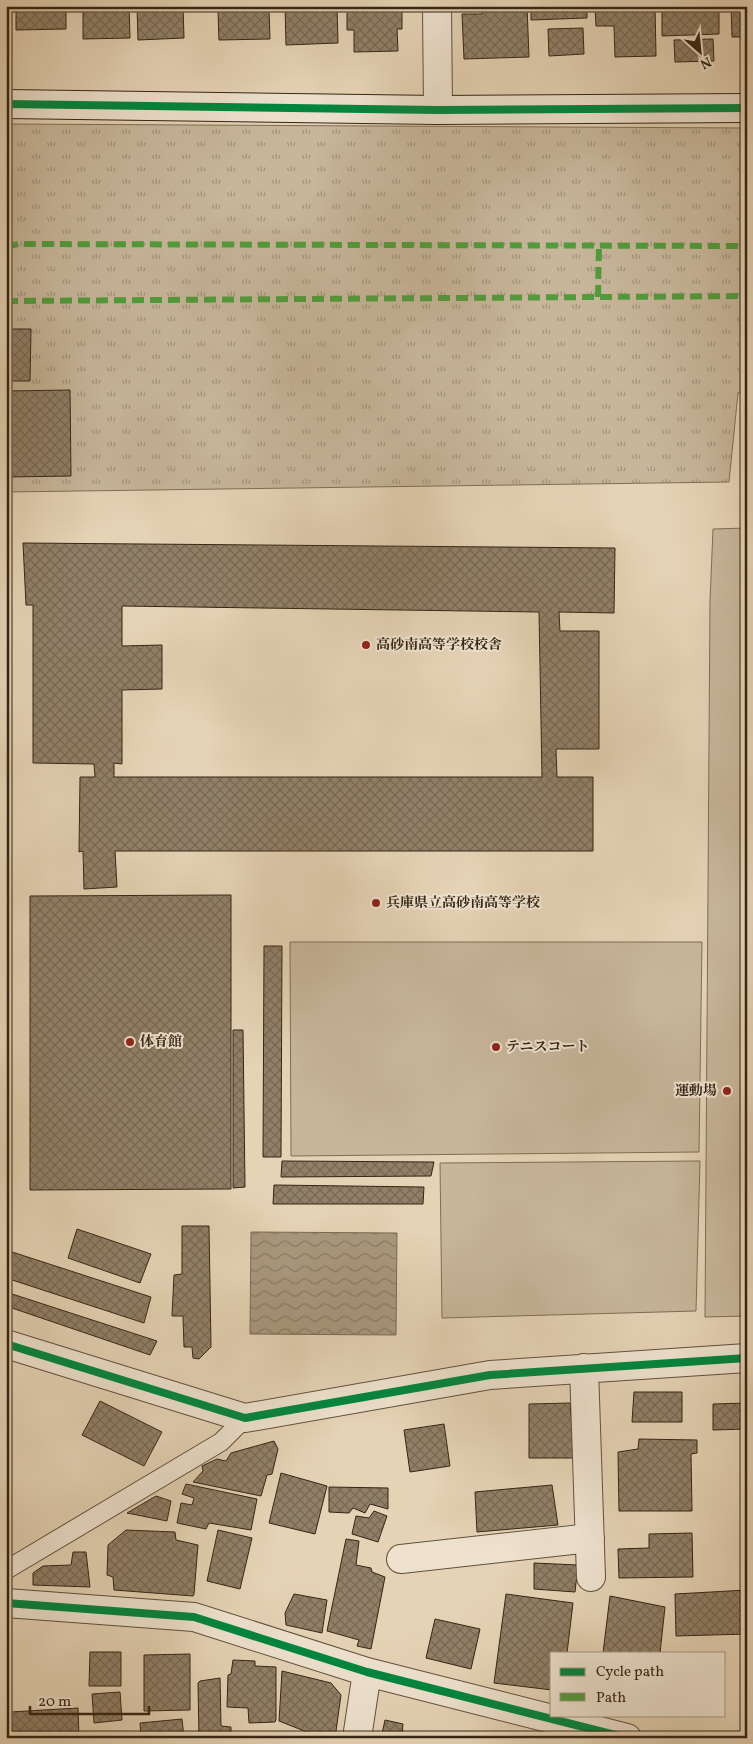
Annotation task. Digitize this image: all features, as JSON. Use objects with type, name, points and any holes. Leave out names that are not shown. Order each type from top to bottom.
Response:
[{"type":"street","points":[[437,6],[438,110]]},
{"type":"street","points":[[6,104],[438,110],[747,108]]},
{"type":"street","points":[[6,1344],[245,1418],[490,1375],[747,1358]]},
{"type":"street","points":[[584,1368],[591,1577]]},
{"type":"street","points":[[401,1559],[590,1538]]},
{"type":"street","points":[[6,1603],[194,1617],[367,1672],[613,1736]]},
{"type":"street","points":[[357,1738],[367,1672]]},
{"type":"lane","points":[[6,1570],[221,1442],[245,1418]]},
{"type":"green space","points":[[6,124],[747,128],[747,393],[738,393],[729,482],[6,492]]},
{"type":"green space","name":"運動場","points":[[747,528],[747,1316],[705,1317],[710,601],[713,529]]},
{"type":"green space","name":"テニスコート","points":[[290,942],[702,942],[699,1152],[291,1156]]},
{"type":"green space","points":[[700,1161],[696,1311],[442,1318],[440,1163]]},
{"type":"water","points":[[251,1232],[397,1233],[396,1335],[250,1334]]},
{"type":"building","points":[[16,6],[66,6],[66,29],[16,30]]},
{"type":"building","points":[[83,6],[129,6],[130,38],[83,39]]},
{"type":"building","points":[[137,6],[183,6],[184,38],[138,40]]},
{"type":"building","points":[[285,6],[337,6],[338,43],[286,45]]},
{"type":"building","points":[[347,6],[402,6],[402,29],[397,29],[398,51],[354,52],[354,30],[347,30]]},
{"type":"building","points":[[482,6],[527,6],[529,57],[464,59],[462,14],[482,14]]},
{"type":"building","points":[[531,6],[587,6],[587,18],[531,20]]},
{"type":"building","points":[[595,6],[655,6],[656,56],[615,57],[614,26],[596,26]]},
{"type":"building","points":[[662,6],[719,6],[719,34],[662,36]]},
{"type":"building","points":[[731,6],[747,6],[747,61],[742,61],[741,37],[732,37]]},
{"type":"building","points":[[269,9],[270,39],[219,40],[218,11]]},
{"type":"building","points":[[583,28],[584,54],[549,56],[548,29]]},
{"type":"building","points":[[713,39],[714,61],[675,62],[674,40]]},
{"type":"building","points":[[6,329],[31,329],[30,381],[6,381]]},
{"type":"building","points":[[70,390],[71,476],[6,477],[6,391]]},
{"type":"building","points":[[23,543],[615,548],[614,613],[559,612],[560,631],[599,631],[599,749],[556,749],[557,777],[593,777],[593,851],[115,851],[117,887],[84,889],[83,851],[79,852],[80,777],[95,777],[94,764],[33,763],[33,605],[26,605]],"holes":[[[122,606],[539,612],[542,777],[114,777],[114,763],[122,764],[122,690],[162,689],[162,645],[122,646]]]},
{"type":"building","name":"体育館","points":[[231,895],[231,1189],[30,1190],[30,896]]},
{"type":"building","points":[[264,946],[282,946],[281,1157],[263,1157]]},
{"type":"building","points":[[233,1030],[243,1030],[245,1187],[233,1188]]},
{"type":"building","points":[[282,1161],[434,1162],[431,1176],[281,1177]]},
{"type":"building","points":[[274,1185],[424,1187],[423,1204],[273,1204]]},
{"type":"building","points":[[182,1226],[209,1226],[211,1347],[199,1359],[193,1358],[192,1347],[184,1347],[183,1316],[172,1316],[174,1275],[182,1274]]},
{"type":"building","points":[[77,1229],[151,1254],[140,1283],[68,1258]]},
{"type":"building","points":[[6,1250],[151,1297],[144,1323],[6,1278]]},
{"type":"building","points":[[6,1292],[157,1341],[150,1355],[6,1306]]},
{"type":"building","points":[[634,1392],[682,1392],[682,1422],[632,1422]]},
{"type":"building","points":[[100,1401],[162,1432],[144,1466],[82,1435]]},
{"type":"building","points":[[570,1403],[571,1417],[574,1419],[573,1458],[529,1458],[529,1404]]},
{"type":"building","points":[[747,1403],[747,1429],[713,1430],[713,1404]]},
{"type":"building","points":[[444,1424],[450,1466],[410,1472],[404,1430]]},
{"type":"building","points":[[639,1439],[697,1440],[697,1453],[691,1454],[692,1511],[619,1511],[618,1452],[638,1449]]},
{"type":"building","points":[[274,1441],[278,1449],[272,1474],[267,1475],[261,1496],[193,1482],[203,1471],[202,1466],[217,1459],[226,1461],[231,1453]]},
{"type":"building","points":[[281,1473],[327,1486],[315,1534],[269,1523]]},
{"type":"building","points":[[186,1484],[257,1499],[251,1530],[209,1523],[206,1529],[177,1523],[181,1503],[192,1505],[194,1498],[182,1494]]},
{"type":"building","points":[[552,1485],[558,1525],[477,1532],[475,1492]]},
{"type":"building","points":[[329,1487],[388,1488],[388,1509],[370,1504],[365,1513],[353,1508],[349,1513],[329,1512]]},
{"type":"building","points":[[156,1496],[171,1501],[167,1521],[127,1513]]},
{"type":"building","points":[[374,1511],[387,1516],[378,1542],[352,1534],[356,1516],[369,1518]]},
{"type":"building","points":[[126,1530],[175,1532],[176,1540],[198,1545],[193,1596],[114,1590],[113,1577],[107,1575],[108,1545]]},
{"type":"building","points":[[218,1530],[252,1538],[240,1589],[207,1581]]},
{"type":"building","points":[[692,1533],[693,1577],[619,1578],[618,1549],[649,1548],[649,1534]]},
{"type":"building","points":[[346,1539],[359,1541],[356,1565],[371,1568],[372,1572],[385,1577],[371,1649],[357,1646],[359,1640],[327,1631]]},
{"type":"building","points":[[73,1552],[86,1552],[90,1587],[33,1585],[33,1573],[43,1566],[71,1565]]},
{"type":"building","points":[[534,1563],[578,1565],[575,1592],[534,1589]]},
{"type":"building","points":[[747,1590],[747,1634],[676,1636],[675,1594]]},
{"type":"building","points":[[294,1594],[327,1600],[322,1633],[286,1625],[285,1613]]},
{"type":"building","points":[[506,1594],[573,1603],[567,1652],[550,1652],[550,1690],[494,1683]]},
{"type":"building","points":[[610,1596],[665,1607],[660,1652],[603,1652]]},
{"type":"building","points":[[435,1619],[480,1629],[471,1669],[426,1658]]},
{"type":"building","points":[[90,1652],[121,1652],[121,1686],[89,1686]]},
{"type":"building","points":[[190,1654],[190,1710],[144,1711],[144,1655]]},
{"type":"building","points":[[233,1660],[255,1661],[255,1666],[276,1667],[275,1722],[249,1723],[248,1708],[227,1707],[228,1675],[231,1674]]},
{"type":"building","points":[[282,1671],[331,1683],[341,1695],[335,1738],[322,1738],[279,1721]]},
{"type":"building","points":[[220,1678],[221,1726],[231,1727],[231,1738],[199,1738],[198,1683],[200,1681]]},
{"type":"building","points":[[120,1692],[122,1720],[94,1723],[92,1694]]},
{"type":"building","points":[[78,1708],[79,1738],[13,1738],[11,1712]]},
{"type":"building","points":[[182,1719],[184,1738],[141,1738],[140,1723]]},
{"type":"building","points":[[385,1720],[403,1724],[402,1737],[405,1738],[381,1738]]},
{"type":"marked path","points":[[6,246],[20,244],[747,246]]},
{"type":"marked path","points":[[598,297],[599,245]]},
{"type":"marked path","points":[[6,301],[747,296]]},
{"type":"cycle path","points":[[6,104],[438,110],[747,108]]},
{"type":"cycle path","points":[[6,1344],[245,1418],[490,1375],[747,1358]]},
{"type":"cycle path","points":[[6,1603],[194,1617],[367,1672],[627,1738]]},
{"type":"place","name":"高砂南高等学校校舎","points":[[366,645]]},
{"type":"place","name":"兵庫県立高砂南高等学校","points":[[376,903]]},
{"type":"place","name":"体育館","points":[[130,1042]]},
{"type":"place","name":"テニスコート","points":[[496,1047]]},
{"type":"place","name":"運動場","points":[[727,1091]]}]
